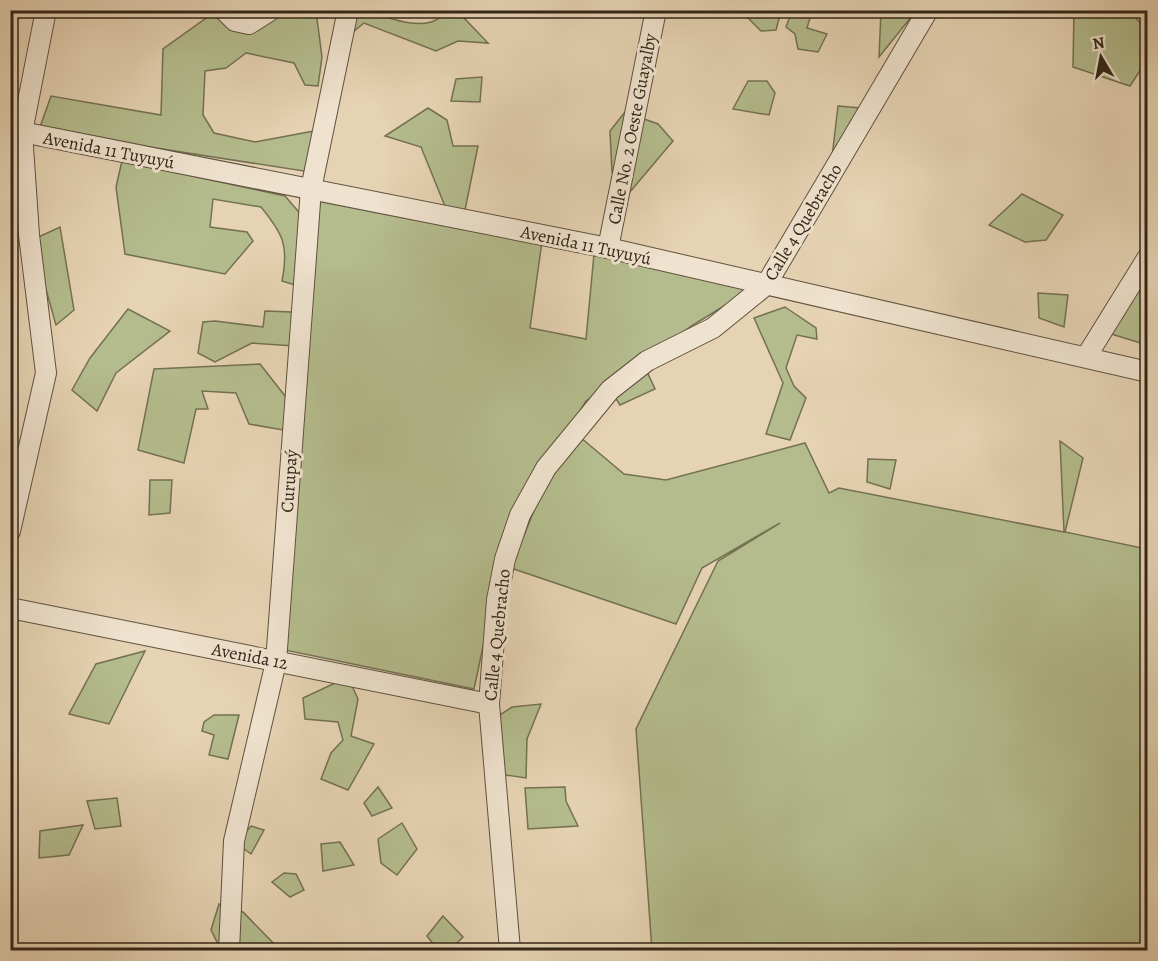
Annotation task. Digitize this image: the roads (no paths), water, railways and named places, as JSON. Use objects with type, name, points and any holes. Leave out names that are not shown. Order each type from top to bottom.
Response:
[{"type":"street","points":[[10,531],[46,373],[29,235],[22,132],[46,10]]},
{"type":"street","points":[[224,10],[235,21],[249,24],[271,10]]},
{"type":"street","name":"Curupa´y","points":[[229,951],[234,842],[276,662],[311,189],[348,10]]},
{"type":"street","name":"Calle No. 2 Oeste Guayalby","points":[[608,248],[656,10]]},
{"type":"street","name":"Calle 4 Quebracho","points":[[510,951],[489,704],[497,600],[504,559],[520,516],[546,468],[610,390],[647,361],[713,328],[766,285],[928,10]]},
{"type":"street","name":"Avenida 11 Tuyuyú","points":[[22,132],[608,248],[1148,372]]},
{"type":"street","points":[[1086,357],[1148,257]]},
{"type":"street","name":"Avenida 12","points":[[10,608],[489,704]]}]
